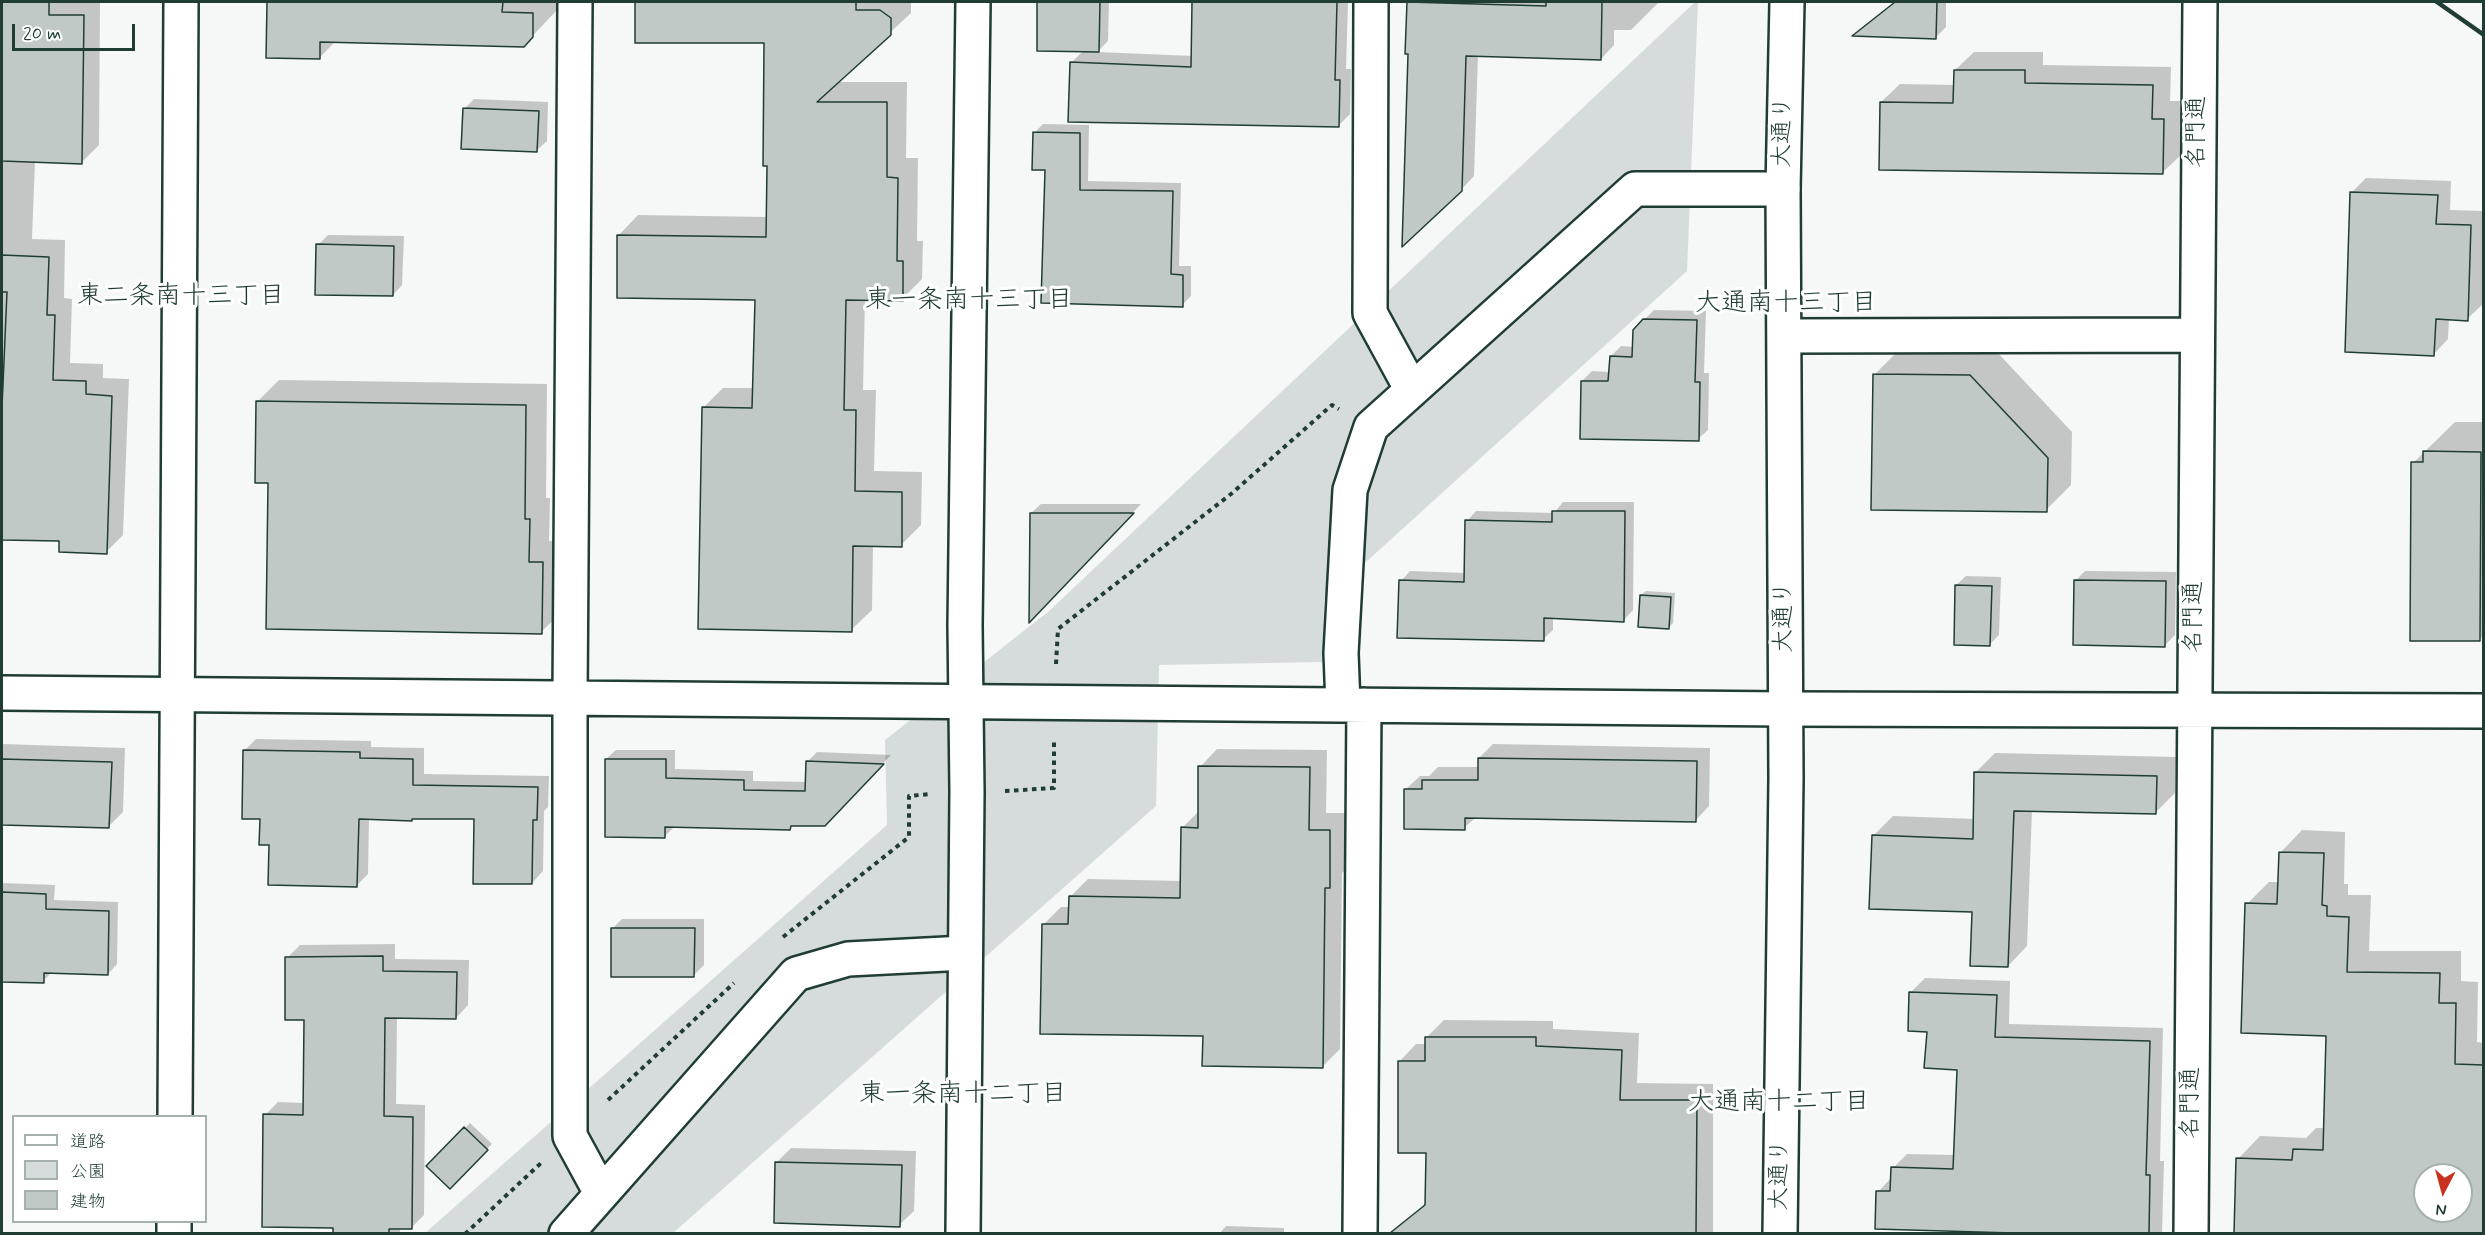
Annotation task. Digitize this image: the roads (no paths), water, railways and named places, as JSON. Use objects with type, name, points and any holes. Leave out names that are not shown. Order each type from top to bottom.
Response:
[{"type":"main road","points":[[175,1115],[181,2]]},
{"type":"main road","points":[[575,2],[570,697],[570,1136],[602,1193]]},
{"type":"main road","points":[[963,1233],[967,792],[965,625],[973,2]]},
{"type":"main road","points":[[1371,2],[1370,313],[1412,390]]},
{"type":"main road","name":"大通り","points":[[1780,1233],[1785,709],[1783,189],[1787,2]]},
{"type":"main road","name":"名門通","points":[[2191,1233],[2199,2]]},
{"type":"main road","points":[[1360,1233],[1354,705],[1341,653],[1350,490],[1371,427],[1635,189],[1783,189]]},
{"type":"main road","points":[[1785,336],[2197,335]]},
{"type":"main road","points":[[2,693],[1785,709],[2484,711]]},
{"type":"main road","points":[[566,1233],[796,974],[848,959],[965,952]]},
{"type":"railway","points":[[2437,2],[2484,35]]},
{"type":"district","name":"東二条南十三丁目","points":[[181,298]]},
{"type":"district","name":"東一条南十三丁目","points":[[969,302]]},
{"type":"district","name":"大通南十三丁目","points":[[1786,305]]},
{"type":"district","name":"東一条南十二丁目","points":[[963,1096]]},
{"type":"district","name":"大通南十二丁目","points":[[1779,1104]]}]
